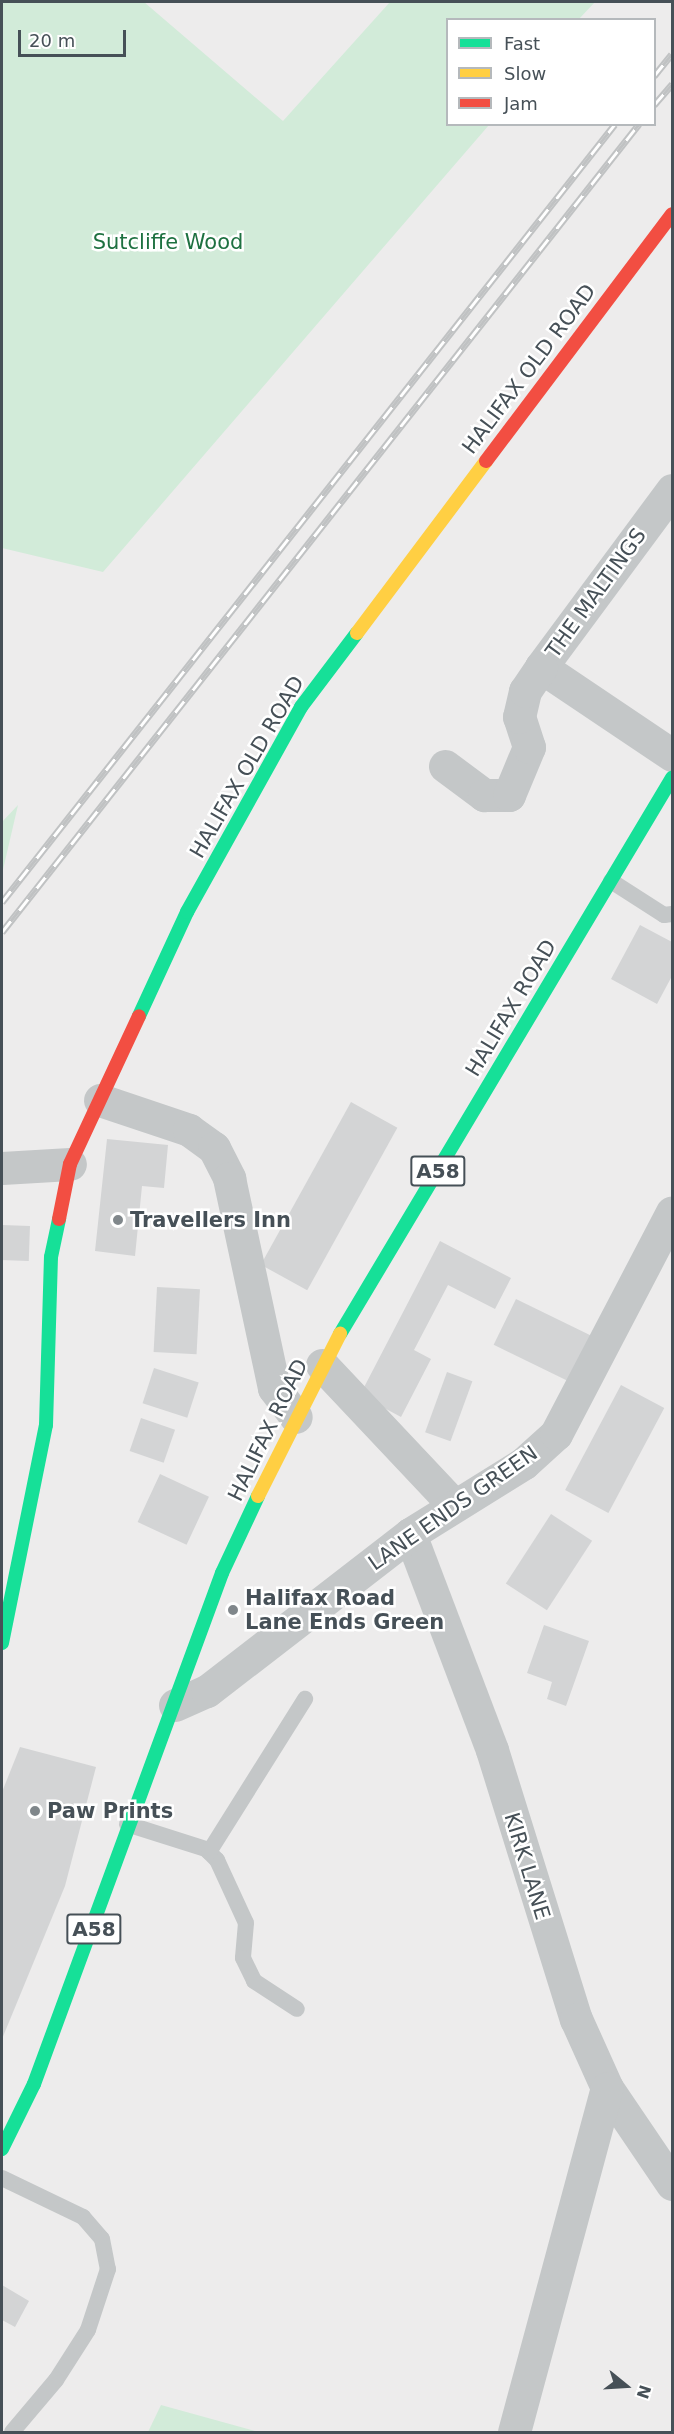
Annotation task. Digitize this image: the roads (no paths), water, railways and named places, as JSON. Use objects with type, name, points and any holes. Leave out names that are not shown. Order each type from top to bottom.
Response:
[{"type":"main road","name":"HALIFAX OLD ROAD","points":[[2,1643],[46,1425],[51,1257],[70,1164],[187,912],[302,707],[672,214]]},
{"type":"main road","name":"HALIFAX ROAD","points":[[2,2149],[34,2084],[99,1916],[127,1824],[175,1705],[222,1574],[296,1417],[322,1365],[672,778]]},
{"type":"street","name":"THE MALTINGS","points":[[445,766],[483,795],[509,795],[529,747],[519,717],[525,691],[672,490]]},
{"type":"street","name":"THE MALTINGS","points":[[541,667],[672,755]]},
{"type":"street","points":[[100,1100],[189,1130],[214,1148],[229,1178],[274,1388],[296,1417]]},
{"type":"street","points":[[2,1168],[70,1164]]},
{"type":"street","name":"LANE ENDS GREEN","points":[[175,1705],[207,1691],[410,1534],[524,1462],[556,1434],[672,1212]]},
{"type":"street","points":[[322,1365],[454,1505]]},
{"type":"street","name":"KIRK LANE","points":[[410,1534],[492,1750],[576,2019],[607,2088],[672,2184]]},
{"type":"street","points":[[513,2433],[607,2088]]},
{"type":"lane","points":[[611,881],[664,915],[672,914]]},
{"type":"lane","points":[[209,1852],[305,1699]]},
{"type":"lane","points":[[127,1824],[209,1852],[231,1885],[246,1923],[243,1958],[254,1981],[297,2009]]},
{"type":"lane","points":[[2,2178],[83,2217],[102,2239],[108,2269],[88,2330],[56,2380],[12,2433]]},
{"type":"railway","points":[[656,74],[672,54]]},
{"type":"railway","points":[[656,103],[672,84]]},
{"type":"railway","points":[[2,902],[613,126]]},
{"type":"railway","points":[[2,932],[637,126]]},
{"type":"place","name":"Travellers Inn","points":[[118,1220]]},
{"type":"place","name":"Halifax Road Lane Ends Green","points":[[233,1610]]},
{"type":"place","name":"Paw Prints","points":[[35,1811]]},
{"type":"park label","name":"Sutcliffe Wood","points":[[168,242]]}]
